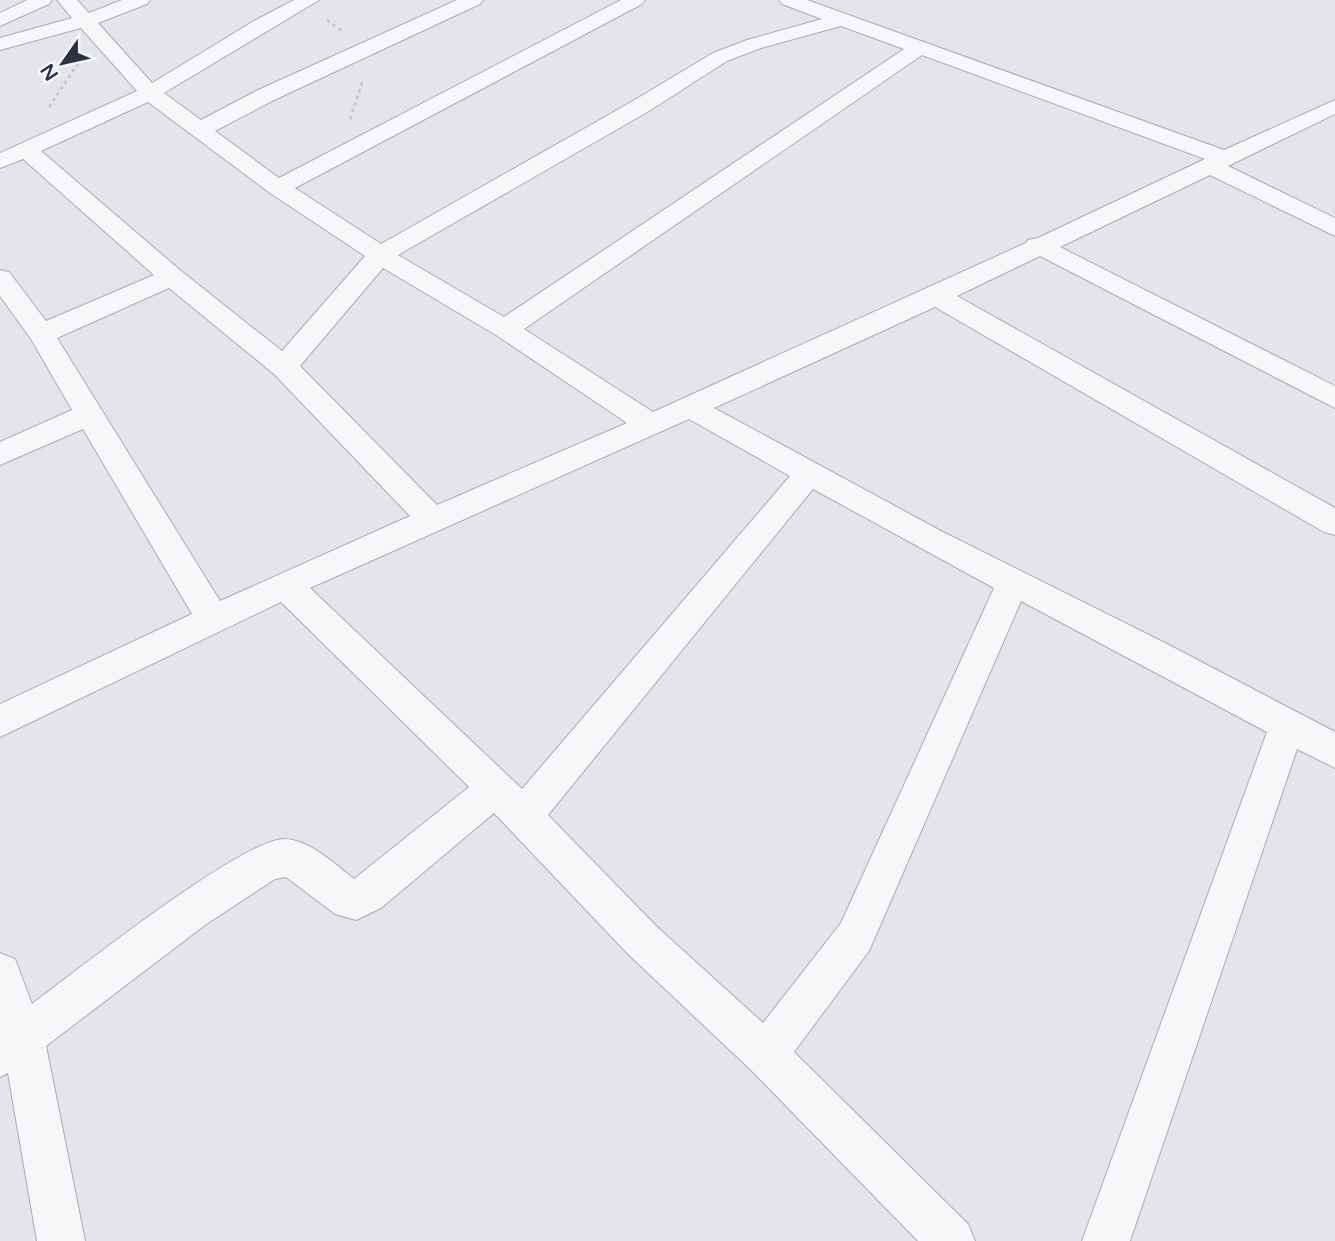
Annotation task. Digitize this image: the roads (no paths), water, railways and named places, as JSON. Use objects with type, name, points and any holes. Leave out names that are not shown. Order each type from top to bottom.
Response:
[{"type":"street","points":[[0,20],[42,0]]},
{"type":"street","points":[[67,0],[150,93],[278,188],[380,255],[505,329],[650,424]]},
{"type":"street","points":[[0,44],[94,29],[140,0]]},
{"type":"street","points":[[0,161],[150,93],[261,25],[309,0]]},
{"type":"street","points":[[200,130],[264,96],[473,0]]},
{"type":"street","points":[[278,188],[635,0]]},
{"type":"street","points":[[789,0],[1216,162],[1335,228]]},
{"type":"street","points":[[284,367],[380,255],[641,106],[720,57],[754,44],[839,20]]},
{"type":"street","points":[[505,329],[919,48]]},
{"type":"street","points":[[0,721],[285,585],[936,296],[1037,245],[1335,106]]},
{"type":"street","points":[[25,149],[172,277],[284,367],[434,521]]},
{"type":"street","points":[[1037,245],[1335,398]]},
{"type":"street","points":[[41,334],[172,277]]},
{"type":"street","points":[[0,278],[41,334],[213,619]]},
{"type":"street","points":[[936,296],[1335,523]]},
{"type":"street","points":[[690,407],[808,475],[1157,655],[1335,751]]},
{"type":"street","points":[[0,454],[89,414]]},
{"type":"street","points":[[523,816],[808,475]]},
{"type":"street","points":[[765,1054],[855,937],[1013,582]]},
{"type":"street","points":[[285,585],[495,788],[642,940],[765,1054],[951,1241]]},
{"type":"street","points":[[1106,1241],[1287,726]]},
{"type":"street","points":[[11,1046],[218,891],[267,860],[280,856],[292,859],[349,900],[356,900],[367,894],[495,788]]},
{"type":"street","points":[[0,974],[11,1046],[61,1241]]}]
